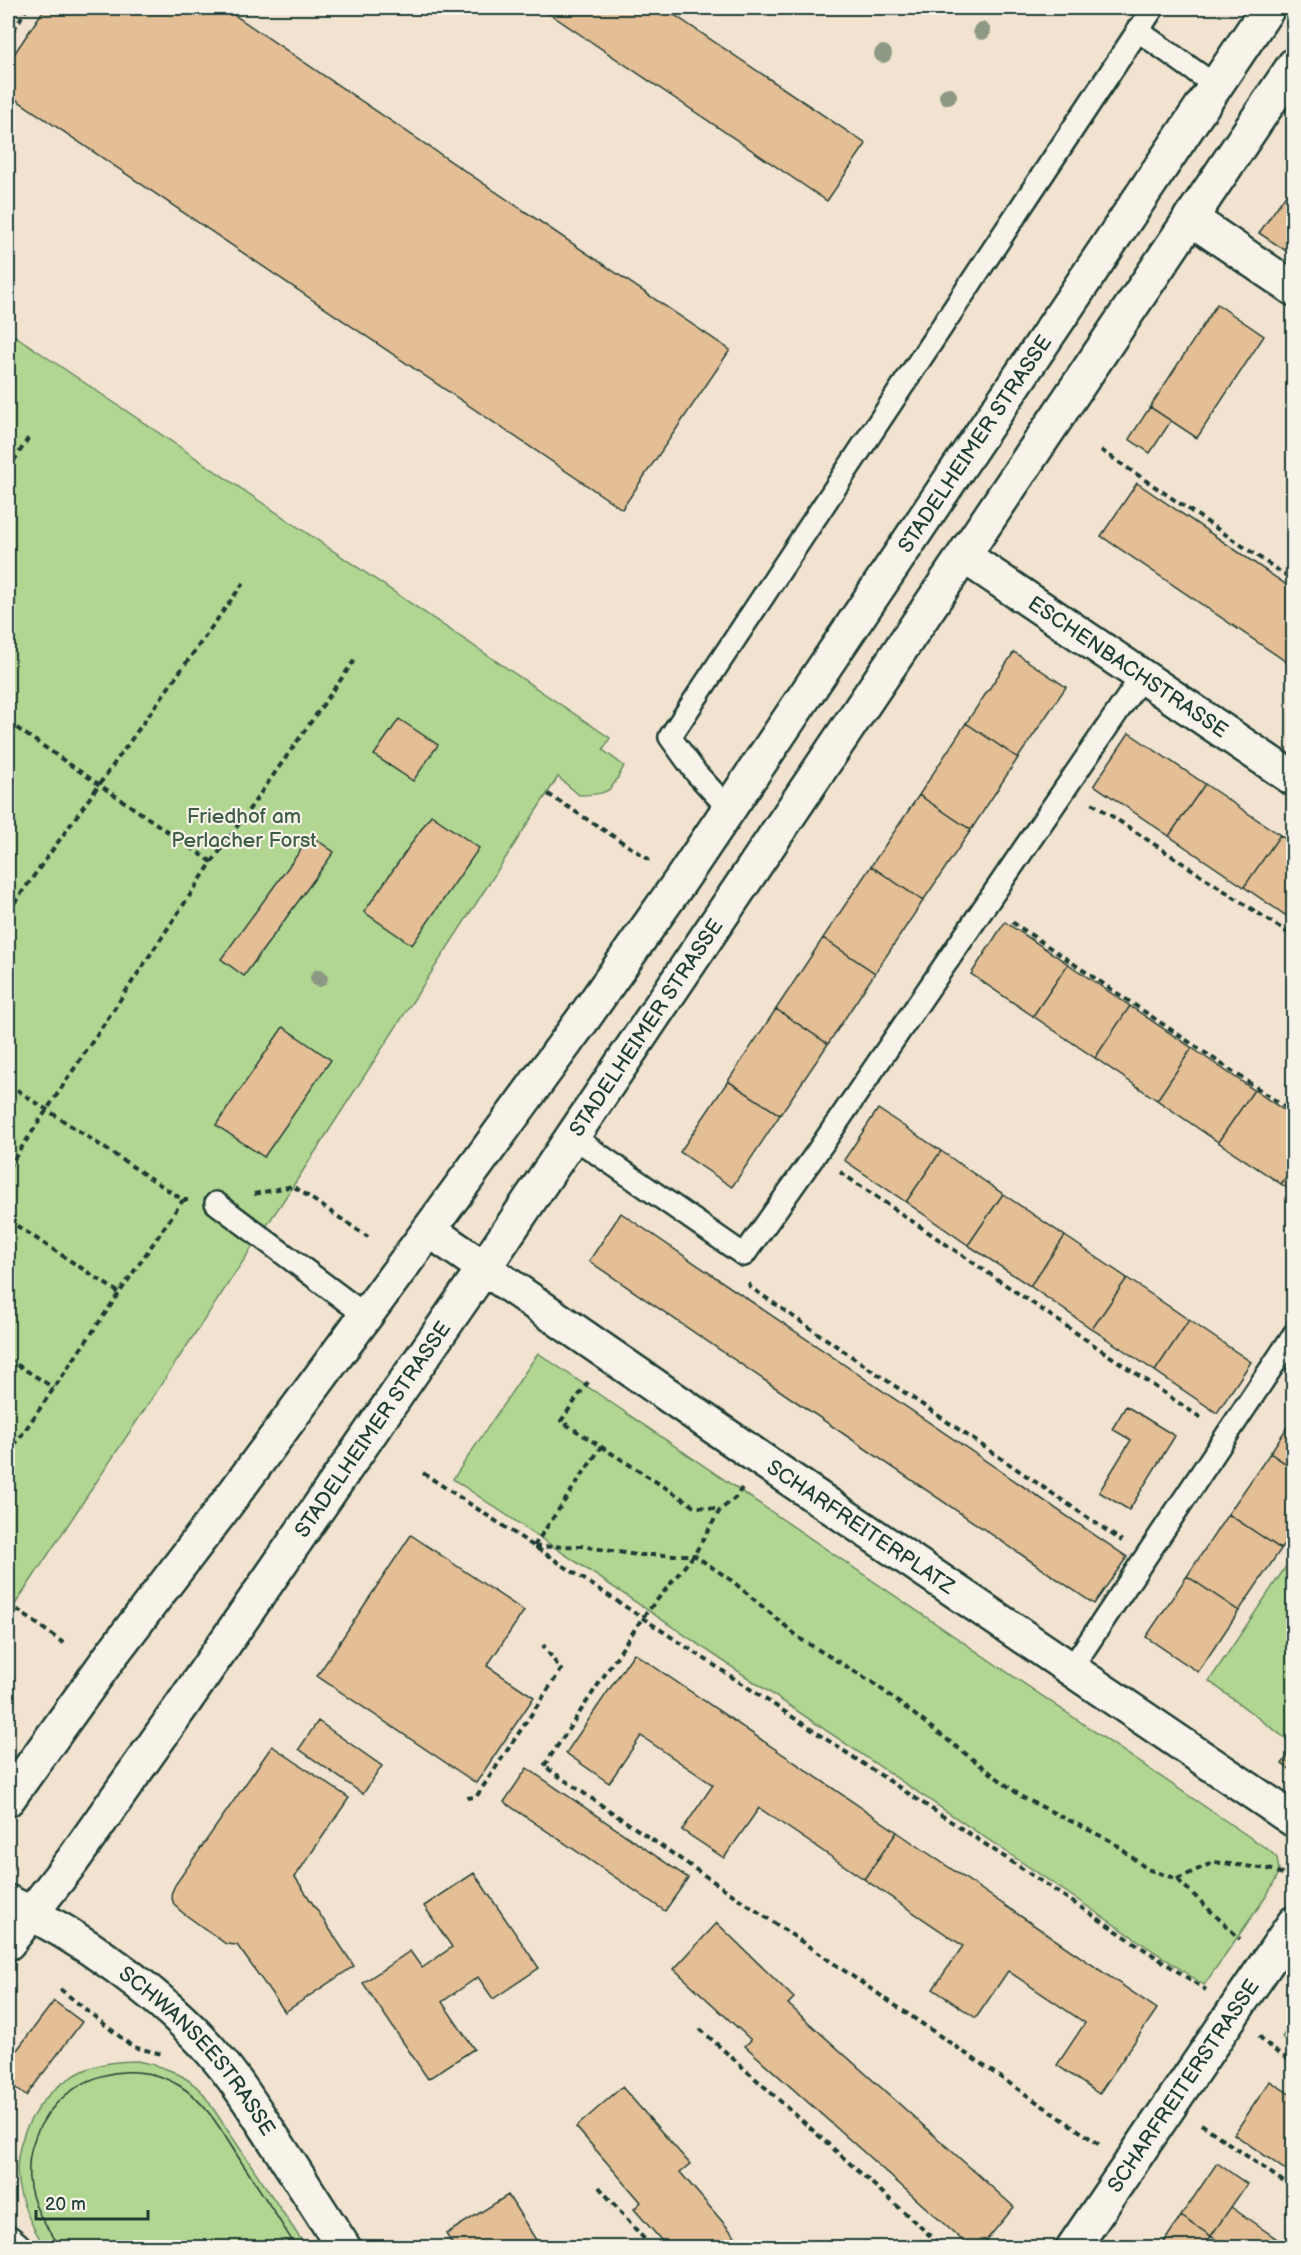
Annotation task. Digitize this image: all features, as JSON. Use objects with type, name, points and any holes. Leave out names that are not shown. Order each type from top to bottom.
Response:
[{"type":"main road","name":"STADELHEIMER STRASSE","points":[[8,1799],[112,1654],[429,1230],[681,880],[1268,8]]},
{"type":"main road","name":"STADELHEIMER STRASSE","points":[[8,1944],[20,1908],[73,1860],[203,1676],[484,1268],[1293,65]]},
{"type":"main road","points":[[1190,218],[1293,289]]},
{"type":"main road","name":"ESCHENBACHSTRASSE","points":[[964,556],[1293,779]]},
{"type":"main road","name":"STADELHEIMER STRASSE","points":[[681,880],[726,907]]},
{"type":"main road","name":"SCHARFREITERPLATZ","points":[[429,1230],[762,1460],[1293,1820]]},
{"type":"main road","name":"SCHWANSEESTRASSE","points":[[20,1908],[94,1952],[180,2017],[213,2053],[243,2092],[345,2247]]},
{"type":"main road","name":"SCHARFREITERSTRASSE","points":[[1073,2247],[1293,1923]]},
{"type":"main road","points":[[8,2243],[14,2247]]},
{"type":"lane","points":[[729,809],[696,773],[670,737],[1153,8]]},
{"type":"lane","points":[[1137,30],[1216,86]]},
{"type":"lane","points":[[572,1136],[744,1255],[815,1155],[1142,676]]},
{"type":"lane","points":[[216,1203],[366,1315]]},
{"type":"lane","points":[[1071,1669],[1293,1334]]},
{"type":"path","points":[[8,39],[27,8]]},
{"type":"path","points":[[8,470],[29,437]]},
{"type":"path","points":[[1101,450],[1293,581]]},
{"type":"path","points":[[8,912],[244,582]]},
{"type":"path","points":[[8,1168],[212,862],[356,658]]},
{"type":"path","points":[[8,722],[212,862]]},
{"type":"path","points":[[1066,786],[1293,938]]},
{"type":"path","points":[[548,794],[681,880]]},
{"type":"path","points":[[986,904],[1293,1113]]},
{"type":"path","points":[[8,1084],[183,1200],[8,1455]]},
{"type":"path","points":[[815,1155],[1226,1435]]},
{"type":"path","points":[[293,1186],[368,1237]]},
{"type":"path","points":[[8,1220],[118,1292]]},
{"type":"path","points":[[744,1255],[750,1287],[1145,1557]]},
{"type":"path","points":[[608,1354],[561,1421],[694,1506],[720,1510]]},
{"type":"path","points":[[8,1359],[54,1388]]},
{"type":"path","points":[[534,1546],[601,1448]]},
{"type":"path","points":[[762,1460],[735,1498],[720,1510],[694,1555],[643,1617],[544,1766],[1128,2164]]},
{"type":"path","points":[[423,1473],[1234,2009]]},
{"type":"path","points":[[534,1546],[581,1546],[637,1556],[694,1555],[731,1580],[802,1640],[872,1682],[1022,1797],[1111,1841],[1147,1869],[1177,1879],[1231,1932],[1269,1961]]},
{"type":"path","points":[[8,1603],[66,1645]]},
{"type":"path","points":[[467,1798],[476,1797],[561,1670],[543,1646]]},
{"type":"path","points":[[1177,1879],[1214,1862],[1269,1869],[1293,1878]]},
{"type":"path","points":[[60,1989],[133,2047],[171,2056]]},
{"type":"path","points":[[700,2029],[944,2247]]},
{"type":"path","points":[[1170,2102],[1293,2189]]},
{"type":"path","points":[[599,2187],[652,2247]]},
{"type":"green space","name":"Friedhof am Perlacher Forst","points":[[8,331],[610,738],[603,750],[624,766],[612,787],[597,794],[579,795],[558,777],[293,1186],[8,1615]]},
{"type":"green space","points":[[538,1353],[1270,1851],[1277,1858],[1279,1870],[1277,1877],[1204,1985],[453,1479]]},
{"type":"green space","points":[[1293,1556],[1294,1744],[1209,1681]]},
{"type":"green space","points":[[1293,2020],[1293,2045],[1282,2037]]},
{"type":"green space","points":[[137,2061],[172,2071],[188,2080],[202,2092],[306,2247],[45,2247],[28,2216],[18,2183],[19,2150],[31,2119],[52,2092],[79,2073],[107,2063]]},
{"type":"building","points":[[45,8],[224,8],[730,350],[622,509],[8,94],[8,63]]},
{"type":"building","points":[[541,8],[664,8],[866,144],[827,201]]},
{"type":"building","points":[[1294,183],[1294,256],[1259,233]]},
{"type":"building","points":[[1217,304],[1264,336],[1197,438],[1150,407]]},
{"type":"building","points":[[1150,407],[1171,421],[1150,453],[1129,439]]},
{"type":"building","points":[[1137,483],[1294,590],[1294,667],[1101,536]]},
{"type":"building","points":[[1014,652],[1066,687],[1018,758],[966,723]]},
{"type":"building","points":[[399,719],[438,745],[413,781],[374,755]]},
{"type":"building","points":[[966,723],[1018,758],[971,830],[919,795]]},
{"type":"building","points":[[1129,733],[1205,784],[1169,836],[1094,785]]},
{"type":"building","points":[[1205,784],[1280,835],[1244,887],[1169,836]]},
{"type":"building","points":[[919,795],[971,830],[923,901],[871,866]]},
{"type":"building","points":[[431,815],[479,848],[412,945],[364,912]]},
{"type":"building","points":[[1280,835],[1294,845],[1294,921],[1244,887]]},
{"type":"building","points":[[311,836],[334,852],[244,976],[221,959]]},
{"type":"building","points":[[871,866],[923,901],[875,973],[823,938]]},
{"type":"building","points":[[1005,922],[1068,964],[1033,1016],[971,974]]},
{"type":"building","points":[[823,938],[875,973],[828,1044],[776,1009]]},
{"type":"building","points":[[1068,964],[1130,1006],[1095,1058],[1033,1016]]},
{"type":"building","points":[[1130,1006],[1192,1048],[1157,1100],[1095,1058]]},
{"type":"building","points":[[776,1009],[828,1044],[780,1115],[728,1081]]},
{"type":"building","points":[[283,1027],[331,1060],[264,1157],[216,1125]]},
{"type":"building","points":[[1192,1048],[1254,1090],[1218,1142],[1157,1100]]},
{"type":"building","points":[[728,1081],[780,1115],[732,1187],[680,1152]]},
{"type":"building","points":[[1254,1090],[1294,1117],[1294,1166],[1281,1184],[1218,1142]]},
{"type":"building","points":[[878,1109],[941,1151],[906,1202],[844,1160]]},
{"type":"building","points":[[941,1151],[1003,1194],[968,1245],[906,1202]]},
{"type":"building","points":[[1294,1166],[1294,1193],[1281,1184]]},
{"type":"building","points":[[1003,1194],[1065,1236],[1030,1286],[968,1245]]},
{"type":"building","points":[[621,1213],[1127,1557],[1094,1604],[589,1261]]},
{"type":"building","points":[[1065,1236],[1127,1278],[1092,1329],[1030,1286]]},
{"type":"building","points":[[1127,1278],[1189,1320],[1155,1371],[1092,1329]]},
{"type":"building","points":[[1189,1320],[1251,1362],[1217,1413],[1155,1371]]},
{"type":"building","points":[[1126,1406],[1175,1436],[1129,1510],[1099,1492],[1131,1440],[1112,1429]]},
{"type":"building","points":[[1294,1417],[1294,1469],[1270,1453]]},
{"type":"building","points":[[1270,1453],[1294,1469],[1294,1530],[1281,1549],[1228,1514]]},
{"type":"building","points":[[1228,1514],[1281,1549],[1239,1611],[1187,1576]]},
{"type":"building","points":[[411,1535],[524,1611],[487,1666],[534,1697],[476,1783],[317,1676]]},
{"type":"building","points":[[1187,1576],[1239,1611],[1198,1672],[1146,1637]]},
{"type":"building","points":[[634,1653],[897,1832],[864,1879],[759,1808],[724,1858],[682,1830],[713,1785],[641,1736],[609,1783],[566,1753]]},
{"type":"building","points":[[318,1721],[382,1766],[363,1794],[299,1749]]},
{"type":"building","points":[[272,1746],[349,1798],[295,1877],[354,1966],[285,2012],[237,1945],[226,1944],[183,1913],[174,1905],[171,1894]]},
{"type":"building","points":[[1290,1753],[1294,1755],[1294,1772],[1282,1764]]},
{"type":"building","points":[[527,1768],[688,1878],[665,1911],[504,1802]]},
{"type":"building","points":[[897,1832],[1157,2009],[1099,2094],[1057,2065],[1085,2023],[1008,1971],[976,2018],[933,1989],[963,1946],[864,1879]]},
{"type":"building","points":[[474,1873],[539,1968],[493,1999],[478,1977],[442,2002],[474,2049],[428,2079],[363,1983],[410,1951],[422,1968],[452,1947],[424,1906]]},
{"type":"building","points":[[717,1923],[794,1998],[788,2004],[1014,2207],[980,2248],[971,2248],[745,2046],[751,2040],[674,1969]]},
{"type":"building","points":[[54,2001],[82,2022],[26,2096],[8,2082],[8,2062]]},
{"type":"building","points":[[1270,2081],[1294,2097],[1294,2176],[1234,2134]]},
{"type":"building","points":[[622,2087],[690,2164],[680,2172],[745,2248],[668,2248],[634,2209],[641,2202],[576,2127]]},
{"type":"building","points":[[1217,2163],[1247,2184],[1211,2236],[1181,2216]]},
{"type":"building","points":[[508,2195],[541,2248],[455,2248],[446,2234]]},
{"type":"building","points":[[1231,2207],[1290,2248],[1228,2248],[1211,2236]]},
{"type":"building","points":[[1181,2216],[1211,2236],[1203,2248],[1160,2248]]},
{"type":"tram line","points":[[62,2248],[45,2224],[30,2189],[31,2151],[40,2125],[56,2104],[77,2087],[101,2076],[127,2072],[154,2075],[180,2086],[199,2102],[222,2132],[297,2248]]}]
